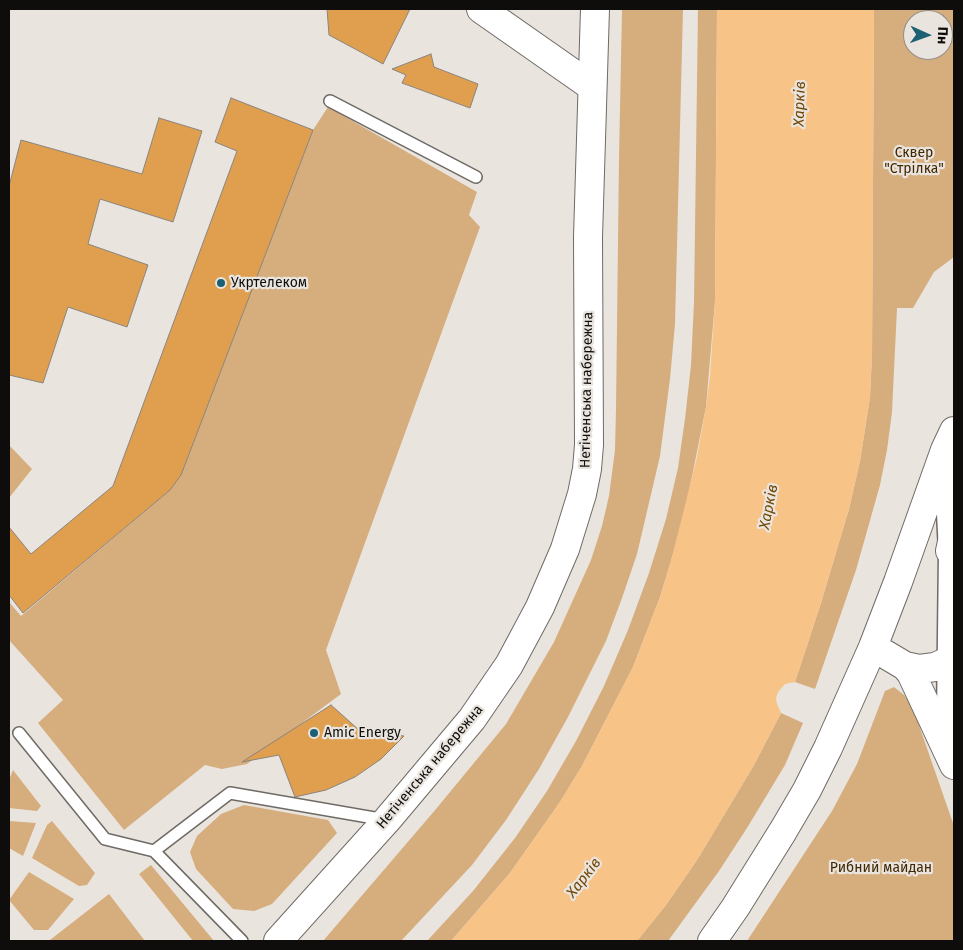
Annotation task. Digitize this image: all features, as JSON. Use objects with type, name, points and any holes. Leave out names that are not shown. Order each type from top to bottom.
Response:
[{"type":"main road","points":[[481,9],[591,86]]},
{"type":"main road","name":"Нетіченська набережна","points":[[278,941],[387,820],[472,719],[509,665],[547,592],[565,549],[575,519],[586,469],[588,445],[590,404],[588,237],[594,9]]},
{"type":"main road","points":[[712,941],[740,901],[807,790],[862,674],[951,445]]},
{"type":"main road","points":[[873,647],[905,666],[919,669],[935,667],[948,662]]},
{"type":"main road","points":[[905,666],[917,685],[954,764]]},
{"type":"street","points":[[951,445],[952,542],[948,662],[949,740],[954,764]]},
{"type":"lane","points":[[330,101],[476,177]]},
{"type":"lane","points":[[19,733],[105,839],[154,850],[242,941]]},
{"type":"lane","points":[[154,850],[230,793],[387,820]]},
{"type":"green space","points":[[622,9],[683,9],[675,324],[660,456],[637,554],[606,641],[568,717],[539,769],[506,820],[472,865],[401,941],[323,941],[506,724],[554,642],[591,560],[602,526],[609,496],[615,450]]},
{"type":"green space","points":[[698,9],[717,9],[715,301],[706,407],[686,506],[671,561],[660,597],[633,667],[582,766],[560,802],[510,873],[451,941],[427,941],[473,891],[515,838],[547,791],[576,741],[604,686],[628,630],[666,519],[678,468],[691,365],[694,302]]},
{"type":"green space","name":"Сквер \"Стрілка\"","points":[[874,9],[954,9],[954,257],[934,272],[913,308],[897,308],[892,412],[880,485],[856,570],[815,689],[795,682],[849,509],[860,461],[870,397],[872,354]]},
{"type":"green space","points":[[328,107],[477,192],[469,215],[480,227],[326,650],[341,694],[247,764],[222,769],[205,765],[124,830],[38,723],[63,700],[9,640],[9,602],[21,616],[170,490],[181,475],[313,130]]},
{"type":"green space","points":[[9,445],[32,469],[9,498]]},
{"type":"green space","name":"Рибний майдан","points":[[894,687],[904,695],[913,708],[954,826],[954,941],[747,941],[832,811],[857,764],[885,691]]},
{"type":"green space","points":[[781,713],[803,723],[785,765],[747,828],[719,871],[668,941],[637,941],[666,905],[697,860],[754,765]]},
{"type":"green space","points":[[13,770],[41,806],[37,811],[9,808],[9,780]]},
{"type":"green space","points":[[244,805],[328,820],[337,833],[272,904],[254,911],[233,909],[196,869],[190,852],[197,836],[221,814]]},
{"type":"green space","points":[[9,821],[36,823],[23,856],[9,848]]},
{"type":"green space","points":[[52,821],[95,873],[87,885],[79,886],[32,858],[47,825]]},
{"type":"green space","points":[[151,865],[214,941],[193,941],[139,874]]},
{"type":"green space","points":[[29,872],[74,899],[48,930],[34,930],[9,900]]},
{"type":"green space","points":[[109,894],[145,941],[50,941],[50,940]]},
{"type":"water","name":"Харків","points":[[717,9],[874,9],[872,354],[870,397],[860,461],[849,509],[795,682],[785,684],[778,692],[776,698],[781,713],[754,765],[697,860],[666,905],[637,941],[451,941],[510,873],[560,802],[582,766],[633,667],[660,597],[671,561],[697,457],[710,377],[715,301]]},
{"type":"building","points":[[327,9],[410,9],[383,64],[329,35]]},
{"type":"building","points":[[431,54],[434,67],[478,84],[470,108],[402,83],[406,75],[392,69]]},
{"type":"building","name":"Укртелеком","points":[[231,98],[313,130],[181,475],[170,490],[23,613],[9,595],[9,527],[31,554],[113,486],[237,151],[215,142]]},
{"type":"building","points":[[159,118],[202,131],[173,222],[100,199],[88,244],[148,265],[127,327],[68,307],[43,383],[9,375],[9,186],[21,140],[142,174]]},
{"type":"building","points":[[331,705],[359,730],[404,736],[381,759],[355,777],[326,790],[295,797],[279,755],[242,762]]},
{"type":"place","name":"Укртелеком","points":[[221,283]]},
{"type":"place","name":"Amic Energy","points":[[314,733]]}]
